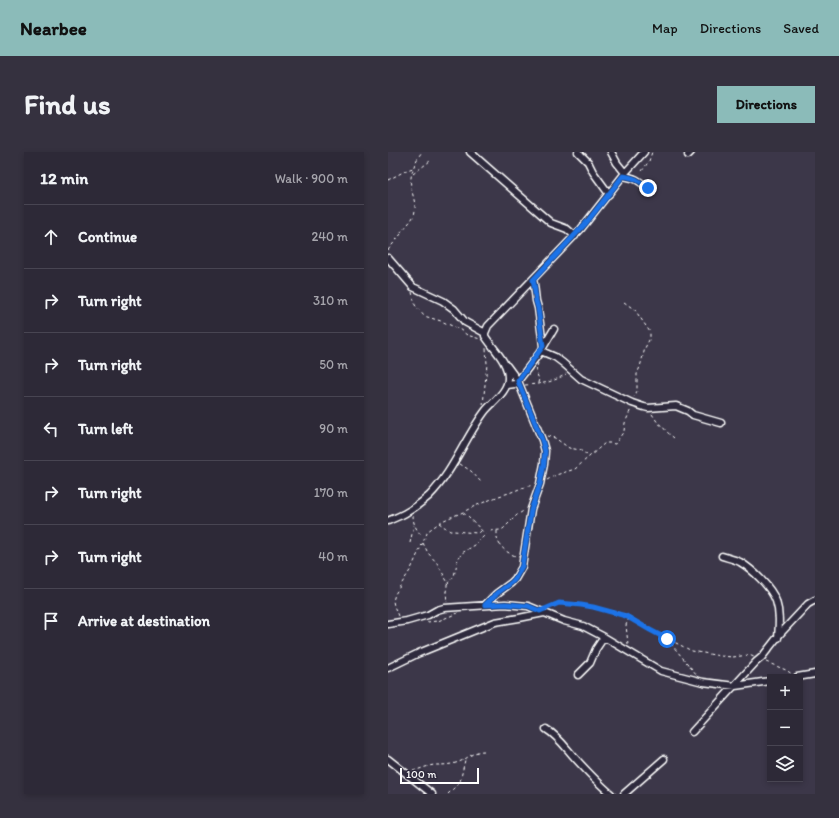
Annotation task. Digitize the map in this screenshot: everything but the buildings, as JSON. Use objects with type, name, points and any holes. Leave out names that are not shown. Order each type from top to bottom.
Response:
[{"type":"street","points":[[470,152],[551,222],[567,229],[575,236]]},
{"type":"street","points":[[578,152],[588,162],[593,172],[609,194]]},
{"type":"street","points":[[611,152],[624,174],[636,179],[648,188]]},
{"type":"street","points":[[485,605],[515,579],[522,566],[531,510],[540,484],[545,451],[541,437],[519,383],[503,360],[487,343],[485,333],[492,321],[575,236],[624,174],[644,152]]},
{"type":"street","points":[[388,258],[413,287],[443,301],[454,309],[465,322],[485,333]]},
{"type":"street","points":[[533,280],[538,308],[540,351]]},
{"type":"street","points":[[507,385],[519,383],[554,329]]},
{"type":"street","points":[[540,351],[555,357],[581,379],[631,403],[644,407],[676,406],[693,415],[721,423]]},
{"type":"street","points":[[388,521],[412,510],[430,495],[441,482],[483,414],[507,385],[508,373],[503,360]]},
{"type":"street","points":[[722,556],[732,558],[747,567],[762,580],[770,591],[775,599],[778,611],[778,638]]},
{"type":"street","points":[[692,732],[760,659],[808,604],[815,600]]},
{"type":"street","points":[[388,624],[421,617],[436,610],[448,608],[505,604],[528,606],[564,621],[582,626],[604,637],[661,671],[703,682],[735,686],[767,681]]},
{"type":"street","points":[[388,668],[495,622],[542,612]]},
{"type":"street","points":[[578,675],[590,663],[596,649],[604,637]]},
{"type":"street","points":[[803,676],[815,674]]},
{"type":"street","points":[[546,729],[554,734],[602,787],[611,794]]},
{"type":"street","points":[[388,759],[432,794]]},
{"type":"street","points":[[624,794],[664,759]]},
{"type":"path","points":[[388,250],[414,214],[415,200],[411,183],[412,175],[415,163],[422,152]]},
{"type":"path","points":[[642,171],[649,162],[652,152]]},
{"type":"path","points":[[412,175],[430,161]]},
{"type":"path","points":[[388,180],[414,168]]},
{"type":"path","points":[[410,288],[415,305],[424,316],[441,321],[459,329],[467,335],[481,339],[487,343],[483,414]]},
{"type":"path","points":[[401,622],[394,606],[393,601],[395,594],[411,569],[428,531],[439,523],[475,506],[530,485],[540,484],[556,475],[575,469],[605,443],[610,442],[614,444],[619,439],[624,431],[625,423],[630,413],[631,403],[636,395],[637,374],[651,336],[649,328],[635,310],[624,302]]},
{"type":"path","points":[[537,384],[539,379],[536,372],[540,351]]},
{"type":"path","points":[[519,383],[537,384],[552,382],[571,370]]},
{"type":"path","points":[[652,407],[652,413],[657,422],[674,438]]},
{"type":"path","points":[[541,437],[549,436],[555,438],[565,446],[580,450],[590,457]]},
{"type":"path","points":[[454,461],[468,469],[480,482]]},
{"type":"path","points":[[447,584],[454,576],[456,563],[464,551],[475,545],[489,531],[503,529],[534,501]]},
{"type":"path","points":[[410,543],[414,525],[412,510]]},
{"type":"path","points":[[463,512],[485,534]]},
{"type":"path","points":[[439,523],[454,531],[482,531]]},
{"type":"path","points":[[414,525],[424,538]]},
{"type":"path","points":[[497,531],[497,539],[504,549],[514,556],[523,558]]},
{"type":"path","points":[[423,542],[428,553],[437,563],[447,581],[446,592],[448,608]]},
{"type":"path","points":[[542,612],[559,603],[593,607],[629,617],[667,639],[700,653],[728,657],[749,655],[786,670],[792,674]]},
{"type":"path","points":[[426,622],[438,621],[459,613]]},
{"type":"path","points":[[627,646],[628,637],[626,625],[629,617]]},
{"type":"path","points":[[667,639],[703,682]]},
{"type":"path","points":[[406,773],[432,766],[448,765],[465,759],[477,752],[484,751]]},
{"type":"path","points":[[448,794],[460,782],[465,759]]},
{"type":"route","points":[[648,188],[633,177],[623,176],[586,223],[533,280],[543,346],[518,381],[542,440],[545,451],[544,464],[540,484],[531,510],[522,566],[515,579],[485,605],[505,604],[528,606],[540,611],[559,603],[581,605],[626,616],[667,639]]}]
